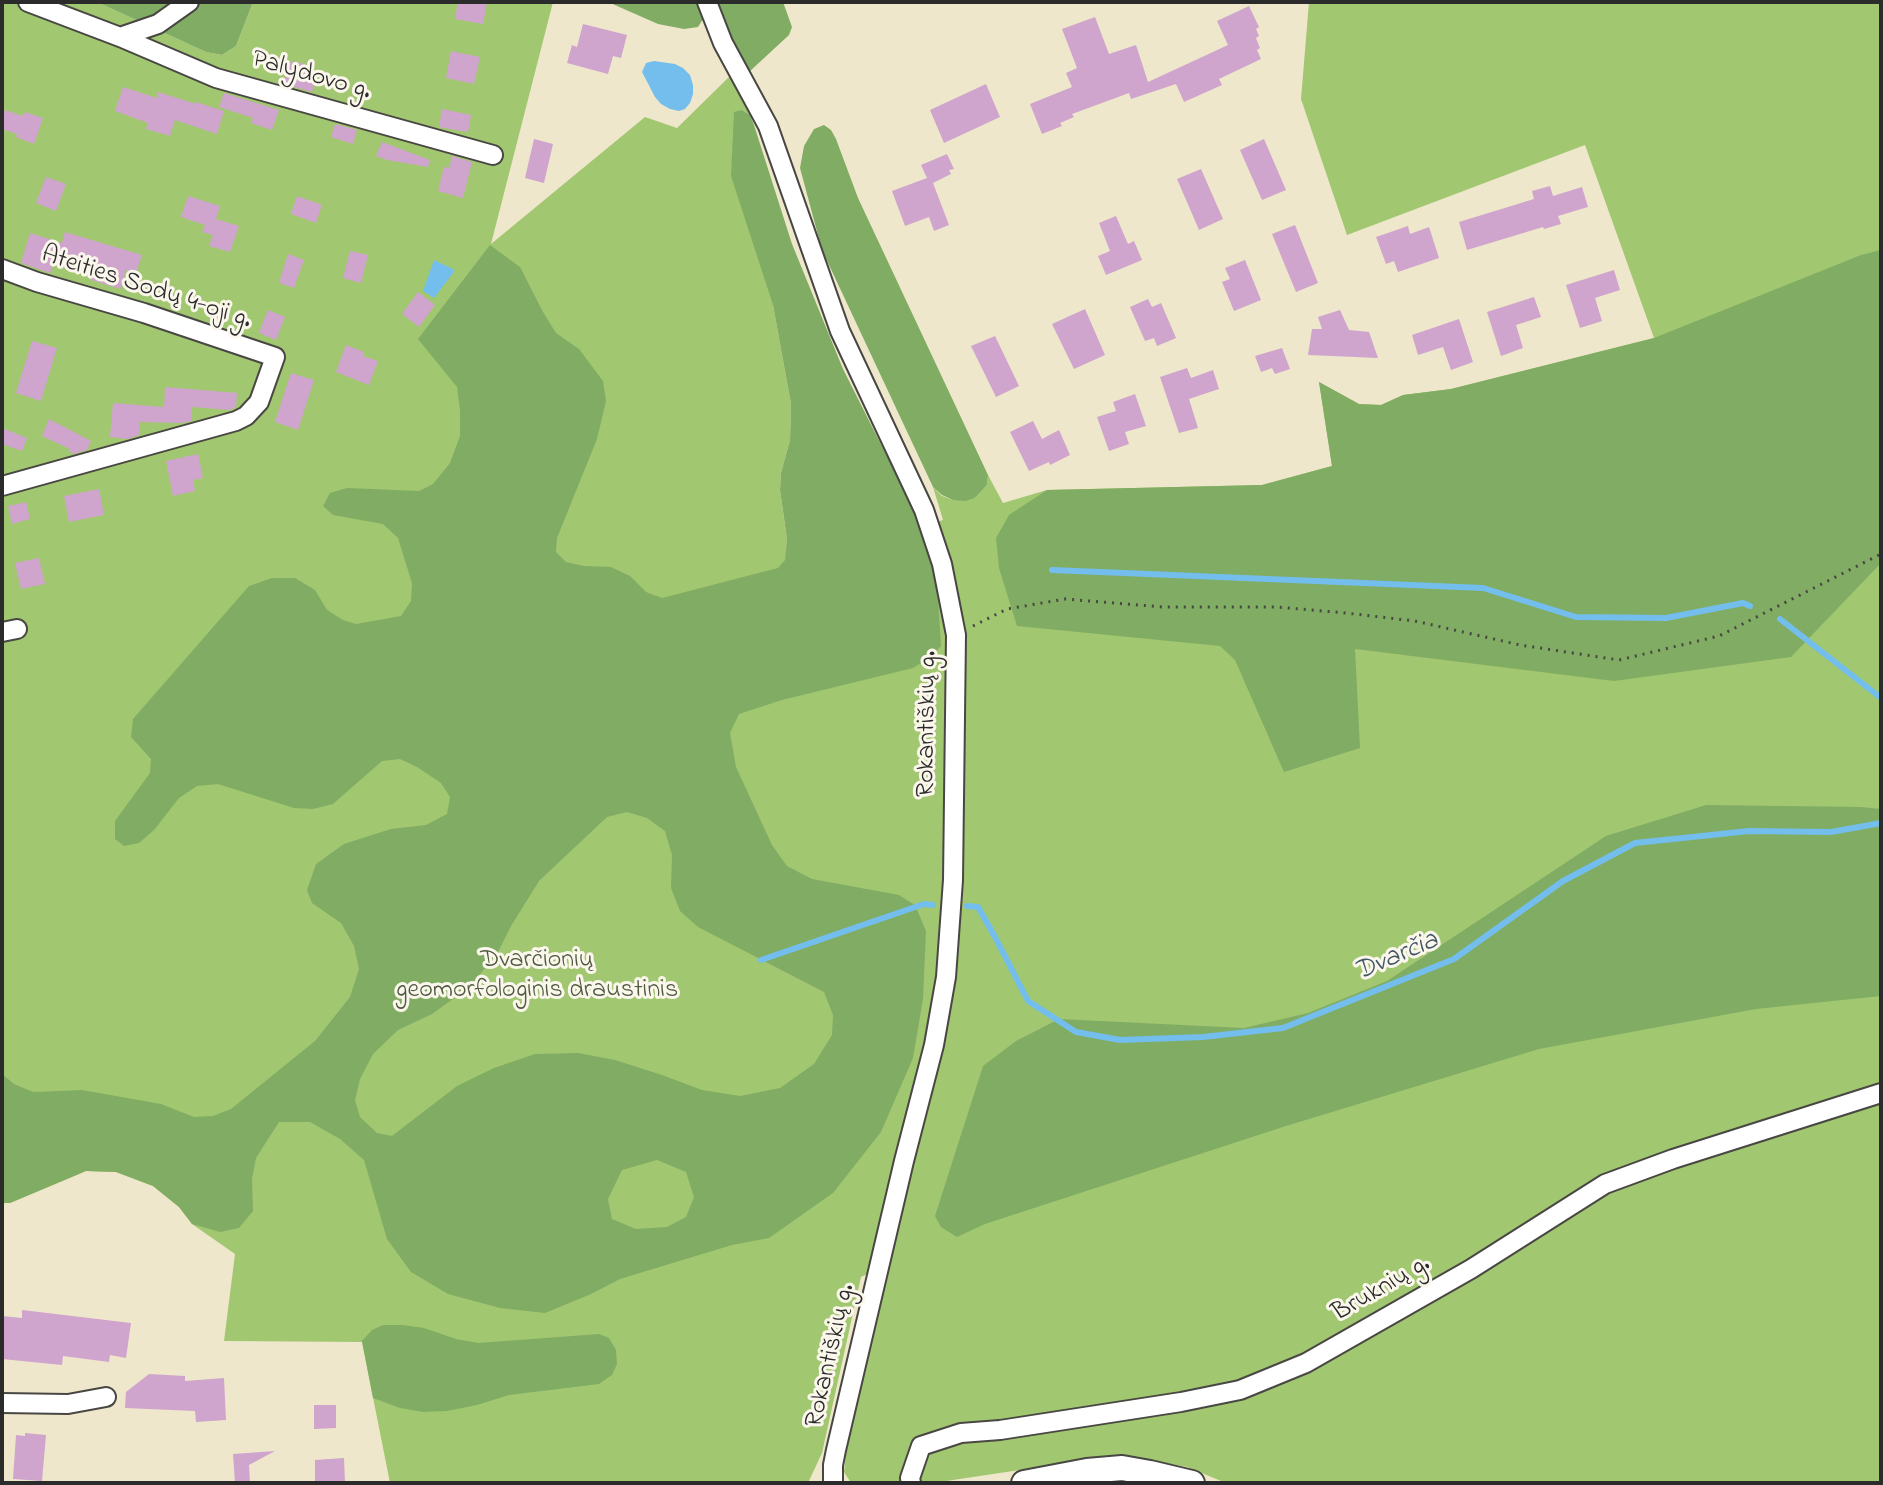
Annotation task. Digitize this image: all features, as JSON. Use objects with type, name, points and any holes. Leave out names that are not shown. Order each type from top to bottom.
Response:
[{"type":"main road","points":[[1024,1483],[1122,1468],[1192,1483]]},
{"type":"street","name":"Palydovo g.","points":[[28,2],[216,78],[493,155]]},
{"type":"street","points":[[120,37],[158,24],[189,2]]},
{"type":"street","name":"Rokantiškių g.","points":[[707,2],[723,43],[768,126],[840,331],[924,510],[942,564],[956,635],[953,880],[946,977],[934,1045],[836,1450],[833,1483]]},
{"type":"street","name":"Ateities Sodų 4-oji g.","points":[[2,269],[275,357],[259,402],[246,416],[236,421],[2,486]]},
{"type":"street","name":"Bruknių g.","points":[[911,1483],[921,1446],[961,1433],[1000,1430],[1240,1390],[1306,1363],[1471,1269],[1605,1184],[1881,1093]]},
{"type":"street","points":[[2,1403],[68,1404],[106,1397]]},
{"type":"path","points":[[956,635],[1007,609],[1065,599],[1163,607],[1277,607],[1346,613],[1415,621],[1520,645],[1619,660],[1719,636],[1881,554]]},
{"type":"green space","name":"Dvarčionių geomorfologinis draustinis","points":[[2,2],[97,2],[206,52],[222,55],[236,46],[253,2],[553,2],[491,244],[645,117],[677,128],[730,76],[750,115],[742,110],[791,404],[790,440],[780,490],[787,539],[786,559],[780,568],[943,520],[933,487],[942,496],[953,500],[975,498],[987,485],[988,475],[1003,503],[1047,490],[1262,485],[1332,466],[1319,382],[1359,404],[1381,405],[1403,395],[1451,389],[1654,338],[1585,145],[1347,235],[1301,99],[1309,2],[1881,2],[1881,1483],[1226,1483],[1187,1467],[1150,1460],[1112,1459],[933,1483],[851,1483],[844,1472],[848,1433],[885,1266],[861,1277],[822,1453],[808,1483],[390,1483],[362,1342],[224,1341],[235,1254],[192,1224],[179,1207],[153,1186],[116,1172],[86,1171],[10,1203],[2,1203]]},
{"type":"green space","points":[[97,2],[253,2],[236,46],[222,55],[206,52]]},
{"type":"green space","points":[[608,2],[697,2],[703,19],[698,27],[684,29],[658,24]]},
{"type":"green space","points":[[714,2],[783,2],[792,27],[789,35],[749,72],[729,41]]},
{"type":"green space","points":[[742,110],[750,115],[792,244],[843,369],[918,518],[937,582],[941,646],[931,657],[913,668],[782,700],[739,714],[730,733],[736,767],[772,845],[787,866],[812,879],[899,895],[915,905],[926,931],[923,999],[913,1058],[881,1132],[833,1193],[769,1238],[732,1245],[620,1279],[545,1313],[500,1308],[448,1294],[411,1272],[387,1239],[364,1160],[340,1139],[310,1122],[279,1122],[256,1158],[252,1179],[253,1211],[239,1228],[220,1232],[192,1224],[179,1207],[153,1186],[116,1172],[86,1171],[10,1203],[2,1203],[2,1074],[14,1084],[33,1092],[82,1090],[161,1104],[194,1117],[213,1116],[231,1109],[315,1041],[350,997],[359,969],[354,946],[341,923],[312,903],[307,890],[316,864],[344,844],[391,829],[426,825],[447,814],[450,797],[441,783],[400,759],[382,761],[333,804],[313,809],[294,808],[218,784],[197,786],[179,798],[154,830],[139,843],[124,846],[115,839],[115,821],[150,773],[151,759],[131,737],[133,719],[249,586],[272,578],[295,578],[315,590],[327,610],[356,624],[401,616],[411,601],[412,583],[398,538],[383,524],[333,515],[323,506],[330,493],[347,488],[419,491],[433,484],[450,463],[460,436],[457,387],[418,339],[490,245],[520,267],[556,333],[579,349],[603,381],[606,401],[597,439],[557,538],[556,552],[566,562],[611,567],[630,576],[646,592],[662,598],[778,568],[785,560],[787,539],[780,490],[790,440],[791,404],[773,305],[731,176],[734,112]],"holes":[[[627,812],[647,818],[665,831],[672,855],[671,888],[680,911],[698,927],[824,992],[833,1015],[832,1035],[814,1064],[780,1088],[740,1096],[702,1090],[615,1060],[578,1053],[535,1054],[494,1068],[457,1086],[392,1136],[377,1133],[360,1117],[355,1100],[360,1079],[373,1054],[398,1030],[432,1014],[471,986],[499,950],[539,881],[607,817]],[[657,1160],[686,1172],[694,1197],[686,1217],[667,1227],[636,1229],[612,1219],[608,1199],[622,1170]]]},
{"type":"green space","points":[[824,125],[836,139],[858,198],[988,475],[987,485],[975,498],[953,500],[933,487],[822,250],[800,168],[804,146],[814,129]]},
{"type":"green space","points":[[1881,250],[1881,563],[1791,657],[1614,681],[1355,649],[1360,748],[1284,772],[1235,660],[1220,646],[1017,626],[999,568],[996,538],[1009,515],[1047,490],[1262,485],[1332,466],[1319,382],[1359,404],[1381,405],[1403,395],[1451,389],[1654,338],[1861,255]]},
{"type":"green space","points":[[1706,805],[1881,809],[1881,996],[1756,1009],[1539,1049],[1286,1126],[985,1224],[957,1237],[941,1227],[935,1216],[983,1066],[1016,1041],[1059,1019],[1244,1028],[1308,1013],[1387,981],[1606,836]]},
{"type":"green space","points":[[383,1325],[424,1328],[478,1343],[599,1334],[609,1338],[616,1350],[617,1364],[612,1375],[599,1384],[509,1395],[447,1411],[423,1412],[373,1398],[362,1341],[372,1330]]},
{"type":"water","points":[[646,63],[675,64],[690,75],[693,94],[685,109],[670,109],[655,97],[642,72]]},
{"type":"water","points":[[434,260],[453,269],[453,273],[434,298],[423,291]]},
{"type":"building","points":[[458,2],[487,2],[483,24],[455,19]]},
{"type":"building","points":[[1249,6],[1259,27],[1256,38],[1261,59],[1219,79],[1222,85],[1184,102],[1176,84],[1131,99],[1129,93],[1072,114],[1074,117],[1060,123],[1062,126],[1042,134],[1030,104],[1072,87],[1066,73],[1077,68],[1062,29],[1095,17],[1109,54],[1136,45],[1148,82],[1228,45],[1217,21]]},
{"type":"building","points":[[583,24],[627,35],[621,58],[613,56],[608,74],[567,63],[572,45],[577,47]]},
{"type":"building","points":[[451,51],[480,57],[474,84],[446,78]]},
{"type":"building","points":[[291,61],[305,64],[303,72],[317,76],[312,92],[284,84]]},
{"type":"building","points":[[986,84],[1000,117],[944,143],[930,110]]},
{"type":"building","points":[[123,87],[157,98],[158,92],[224,111],[217,134],[175,120],[170,136],[146,129],[148,123],[115,111]]},
{"type":"building","points":[[224,93],[279,110],[272,130],[251,123],[253,118],[219,107]]},
{"type":"building","points":[[442,109],[471,115],[468,132],[439,127]]},
{"type":"building","points":[[5,110],[43,118],[34,144],[2,129]]},
{"type":"building","points":[[335,124],[357,130],[353,144],[331,137]]},
{"type":"building","points":[[534,139],[553,144],[544,183],[525,178]]},
{"type":"building","points":[[1264,139],[1286,190],[1262,200],[1240,150]]},
{"type":"building","points":[[382,142],[430,160],[428,167],[376,156]]},
{"type":"building","points":[[947,154],[954,169],[949,170],[951,174],[933,183],[949,225],[934,231],[929,217],[905,226],[892,191],[927,178],[921,165]]},
{"type":"building","points":[[452,156],[472,162],[463,198],[438,191],[444,167],[449,168]]},
{"type":"building","points":[[1201,169],[1223,219],[1199,230],[1177,179]]},
{"type":"building","points":[[46,177],[66,184],[56,211],[36,203]]},
{"type":"building","points":[[1550,186],[1553,196],[1582,187],[1588,207],[1558,216],[1561,224],[1467,250],[1459,222],[1534,199],[1532,191]]},
{"type":"building","points":[[188,196],[220,206],[216,219],[239,226],[230,252],[209,246],[213,235],[202,232],[205,225],[181,217]]},
{"type":"building","points":[[297,196],[322,205],[316,223],[291,214]]},
{"type":"building","points":[[1116,216],[1128,244],[1134,241],[1142,260],[1106,275],[1098,256],[1110,251],[1099,223]]},
{"type":"building","points":[[1295,225],[1318,283],[1296,292],[1272,234]]},
{"type":"building","points":[[1408,226],[1410,234],[1429,227],[1439,258],[1398,272],[1394,261],[1386,264],[1376,237]]},
{"type":"building","points":[[65,232],[142,255],[136,273],[126,270],[120,289],[54,264],[50,273],[21,263],[30,233],[62,243]]},
{"type":"building","points":[[350,251],[368,255],[361,283],[343,278]]},
{"type":"building","points":[[288,254],[304,260],[294,288],[279,283]]},
{"type":"building","points":[[1245,260],[1261,300],[1234,311],[1222,282],[1230,279],[1225,268]]},
{"type":"building","points":[[1614,270],[1620,290],[1595,298],[1602,321],[1580,328],[1566,285]]},
{"type":"building","points":[[418,292],[435,305],[419,327],[402,314]]},
{"type":"building","points":[[1534,297],[1541,317],[1516,325],[1523,348],[1501,356],[1487,312]]},
{"type":"building","points":[[1148,299],[1152,307],[1161,303],[1176,338],[1157,346],[1154,338],[1145,341],[1130,307]]},
{"type":"building","points":[[1085,309],[1105,355],[1074,369],[1052,324]]},
{"type":"building","points":[[268,310],[285,317],[276,340],[259,333]]},
{"type":"building","points":[[1340,310],[1349,330],[1369,332],[1378,358],[1308,355],[1312,329],[1322,329],[1318,317]]},
{"type":"building","points":[[1459,319],[1473,362],[1451,370],[1443,347],[1418,355],[1412,335]]},
{"type":"building","points":[[995,336],[1019,386],[996,397],[971,346]]},
{"type":"building","points":[[32,341],[57,348],[41,401],[16,393]]},
{"type":"building","points":[[346,345],[378,361],[369,385],[336,372]]},
{"type":"building","points":[[1282,348],[1290,369],[1275,374],[1272,368],[1261,372],[1255,356]]},
{"type":"building","points":[[1187,368],[1191,378],[1213,370],[1219,389],[1189,399],[1198,428],[1179,433],[1160,377]]},
{"type":"building","points":[[291,373],[314,380],[298,430],[275,422]]},
{"type":"building","points":[[165,387],[237,393],[236,407],[230,410],[192,407],[191,421],[140,422],[139,435],[128,439],[110,437],[113,403],[164,407]]},
{"type":"building","points":[[1135,394],[1146,426],[1125,432],[1129,444],[1109,451],[1097,417],[1116,411],[1113,402]]},
{"type":"building","points":[[49,419],[91,441],[87,450],[74,454],[42,436]]},
{"type":"building","points":[[1033,421],[1042,439],[1059,430],[1070,455],[1029,471],[1010,432]]},
{"type":"building","points":[[2,428],[27,438],[22,451],[2,444]]},
{"type":"building","points":[[198,454],[203,478],[193,480],[195,491],[173,496],[166,461]]},
{"type":"building","points":[[99,489],[104,515],[69,522],[64,496]]},
{"type":"building","points":[[26,502],[30,519],[12,524],[8,506]]},
{"type":"building","points":[[39,558],[45,584],[21,589],[15,563]]},
{"type":"building","points":[[22,1310],[131,1323],[126,1358],[110,1355],[109,1362],[63,1356],[62,1365],[2,1359],[2,1316],[22,1318]]},
{"type":"building","points":[[149,1374],[185,1376],[185,1381],[224,1378],[226,1420],[196,1422],[195,1411],[125,1408],[126,1392]]},
{"type":"building","points":[[314,1405],[336,1405],[336,1428],[314,1429]]},
{"type":"building","points":[[25,1433],[46,1435],[42,1481],[13,1479],[16,1435],[25,1436]]},
{"type":"building","points":[[275,1451],[249,1465],[250,1483],[235,1483],[233,1454]]},
{"type":"building","points":[[344,1458],[345,1483],[315,1483],[315,1460]]},
{"type":"waterway","points":[[1052,570],[1483,588],[1576,617],[1666,618],[1743,603],[1750,606]]},
{"type":"waterway","points":[[1780,619],[1881,698]]},
{"type":"waterway","name":"Dvarčia","points":[[967,906],[978,907],[1028,1001],[1076,1032],[1120,1040],[1203,1037],[1283,1028],[1454,959],[1563,881],[1635,843],[1749,831],[1831,832],[1881,823]]},
{"type":"waterway","name":"Dvarčia","points":[[761,960],[924,904],[933,905]]}]
